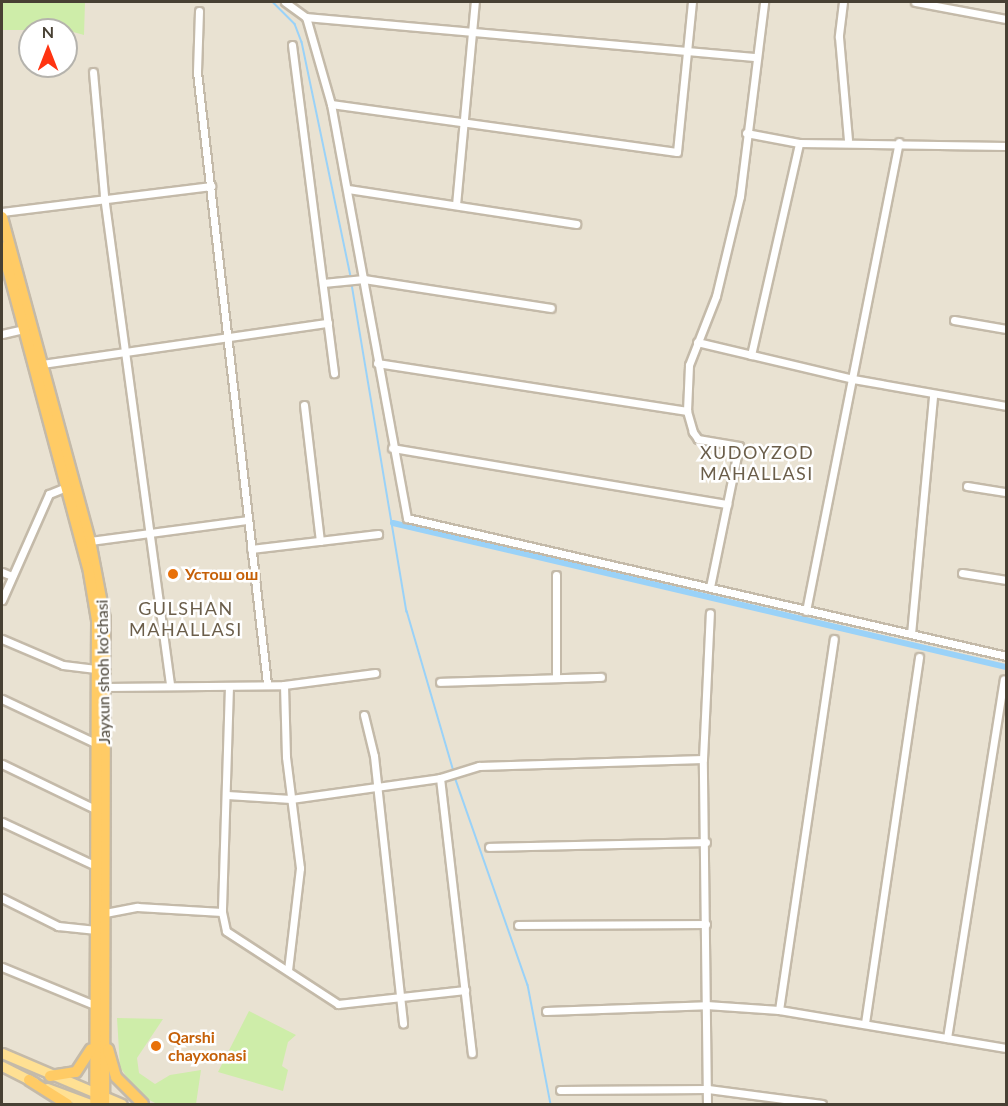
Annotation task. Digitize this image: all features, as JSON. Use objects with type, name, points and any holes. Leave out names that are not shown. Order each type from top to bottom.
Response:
[{"type":"highway","name":"Jayxun shoh ko'chasi","points":[[2,217],[90,541],[105,619],[105,913],[99,1034],[99,1099]]},
{"type":"highway","name":"Jayxun shoh ko'chasi","points":[[2,247],[93,589],[96,669],[94,1005],[99,1034]]},
{"type":"highway","points":[[50,1076],[68,1076],[85,1066],[99,1034]]},
{"type":"highway","points":[[99,1034],[116,1077],[142,1104]]},
{"type":"highway","points":[[29,1080],[67,1104]]},
{"type":"main road","points":[[2,1053],[99,1099],[122,1104]]},
{"type":"main road","points":[[2,1066],[29,1080],[90,1104]]},
{"type":"street","points":[[285,2],[306,17],[473,30],[756,57]]},
{"type":"street","points":[[456,205],[467,125],[475,2]]},
{"type":"street","points":[[331,104],[467,125],[677,152],[692,2]]},
{"type":"street","points":[[710,587],[739,446],[698,439],[687,411],[697,342],[716,296],[737,207],[764,2]]},
{"type":"street","points":[[843,2],[840,48],[848,140]]},
{"type":"street","points":[[915,2],[1006,19]]},
{"type":"street","points":[[199,11],[196,72],[231,335],[247,520],[267,684]]},
{"type":"street","points":[[306,17],[331,104],[348,189],[361,279],[392,448],[407,518],[1006,656]]},
{"type":"street","points":[[292,45],[334,373]]},
{"type":"street","points":[[93,72],[104,196],[170,686]]},
{"type":"street","points":[[746,134],[799,142],[848,140],[1006,146]]},
{"type":"street","points":[[751,355],[799,142]]},
{"type":"street","points":[[806,611],[899,142]]},
{"type":"street","points":[[2,212],[104,196],[211,186]]},
{"type":"street","points":[[348,189],[576,224]]},
{"type":"street","points":[[322,283],[361,279],[551,308]]},
{"type":"street","points":[[954,320],[1006,328]]},
{"type":"street","points":[[42,364],[124,350],[328,323]]},
{"type":"street","points":[[2,334],[24,329]]},
{"type":"street","points":[[697,342],[853,379],[933,395],[1006,406]]},
{"type":"street","points":[[377,363],[687,411]]},
{"type":"street","points":[[911,634],[933,395]]},
{"type":"street","points":[[304,405],[320,541]]},
{"type":"street","points":[[392,448],[727,504]]},
{"type":"street","points":[[967,486],[1006,492]]},
{"type":"street","points":[[2,600],[49,494],[66,487]]},
{"type":"street","points":[[90,541],[149,530],[247,520]]},
{"type":"street","points":[[251,549],[378,534]]},
{"type":"street","points":[[2,572],[12,576]]},
{"type":"street","points":[[962,573],[1006,580]]},
{"type":"street","points":[[556,575],[556,678]]},
{"type":"street","points":[[707,1104],[703,759],[710,613]]},
{"type":"street","points":[[2,639],[63,665],[96,669]]},
{"type":"street","points":[[779,1010],[834,639]]},
{"type":"street","points":[[865,1023],[919,657]]},
{"type":"street","points":[[105,687],[284,685],[375,673]]},
{"type":"street","points":[[440,682],[601,677]]},
{"type":"street","points":[[947,1038],[1004,680]]},
{"type":"street","points":[[284,685],[291,799],[300,868],[288,970]]},
{"type":"street","points":[[229,686],[222,912],[226,931],[338,1004],[465,990]]},
{"type":"street","points":[[2,699],[95,743]]},
{"type":"street","points":[[364,715],[377,787],[403,1023]]},
{"type":"street","points":[[227,795],[291,799],[440,777],[462,771],[703,759]]},
{"type":"street","points":[[2,764],[95,809]]},
{"type":"street","points":[[440,777],[472,1053]]},
{"type":"street","points":[[2,822],[94,865]]},
{"type":"street","points":[[489,847],[705,842]]},
{"type":"street","points":[[2,898],[58,926],[94,930]]},
{"type":"street","points":[[105,913],[137,908],[222,912]]},
{"type":"street","points":[[519,925],[706,924]]},
{"type":"street","points":[[2,967],[94,1005]]},
{"type":"street","points":[[546,1011],[706,1005],[779,1010],[1006,1048]]},
{"type":"street","points":[[560,1090],[708,1089],[822,1104]]},
{"type":"shaded area","points":[[2,2],[1006,2],[1006,1104],[2,1104]]},
{"type":"green space","points":[[2,2],[85,2],[84,35],[78,33],[78,18],[18,18],[18,30],[2,30]]},
{"type":"green space","points":[[249,1011],[296,1035],[288,1042],[282,1066],[288,1070],[283,1091],[218,1072]]},
{"type":"green space","points":[[117,1018],[163,1019],[137,1058],[139,1073],[155,1084],[170,1075],[201,1070],[196,1104],[157,1104],[138,1094],[120,1067]]},
{"type":"waterway","points":[[273,2],[295,24],[302,42],[351,276]]},
{"type":"waterway","points":[[352,284],[407,611],[454,772]]},
{"type":"waterway","points":[[393,523],[1006,667]]},
{"type":"waterway","points":[[455,777],[528,985],[551,1104]]},
{"type":"place","name":"Устош ош","points":[[173,574]]},
{"type":"place","name":"Qarshi chayxonasi","points":[[156,1046]]},
{"type":"district","name":"XUDOYZOD MAHALLASI","points":[[757,463]]},
{"type":"district","name":"GULSHAN MAHALLASI","points":[[186,619]]}]
